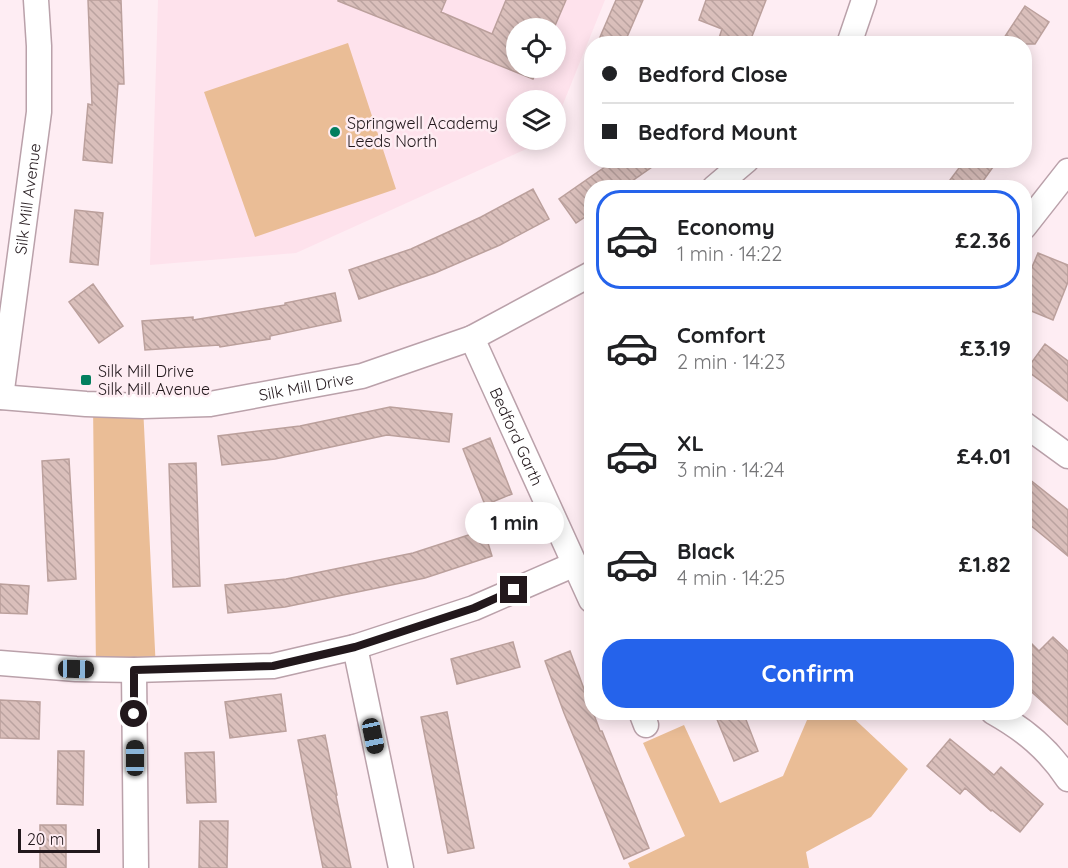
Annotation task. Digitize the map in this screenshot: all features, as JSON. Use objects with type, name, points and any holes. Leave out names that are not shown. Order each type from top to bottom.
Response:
[{"type":"street","name":"Silk Mill Avenue","points":[[0,397],[39,112],[36,0]]},
{"type":"street","points":[[852,36],[864,0]]},
{"type":"street","points":[[1032,217],[1068,171]]},
{"type":"street","points":[[729,180],[743,173]]},
{"type":"street","name":"Silk Mill Drive","points":[[0,397],[143,406],[210,404],[362,376],[472,338],[584,278]]},
{"type":"street","name":"Bedford Garth","points":[[472,338],[584,584]]},
{"type":"street","points":[[1032,430],[1068,456]]},
{"type":"street","points":[[0,663],[76,669],[134,670],[273,666],[355,647],[474,608],[575,564]]},
{"type":"street","points":[[355,647],[401,868]]},
{"type":"street","points":[[134,670],[136,868]]},
{"type":"street","points":[[1007,720],[1044,748],[1068,779]]},
{"type":"shaded area","name":"Springwell Academy Leeds North","points":[[158,0],[605,0],[590,36],[584,36],[584,52],[566,97],[566,90],[506,90],[506,150],[524,150],[296,253],[150,265]]},
{"type":"shaded area","points":[[348,43],[396,189],[255,237],[204,92]]},
{"type":"shaded area","points":[[93,404],[143,406],[156,670],[96,670]]},
{"type":"shaded area","points":[[807,720],[856,720],[908,769],[871,817],[806,852],[809,868],[630,868],[628,863],[685,836],[643,743],[684,725],[720,803],[783,776]]},
{"type":"building","points":[[88,0],[121,0],[124,84],[118,84],[112,163],[83,160],[88,104],[92,105]]},
{"type":"building","points":[[446,0],[441,12],[492,34],[506,0],[566,0],[558,18],[506,18],[506,68],[338,1]]},
{"type":"building","points":[[616,0],[643,0],[627,36],[600,36]]},
{"type":"building","points":[[706,0],[766,0],[752,36],[720,36],[722,29],[699,20]]},
{"type":"building","points":[[1025,6],[1049,22],[1035,44],[1032,44],[1032,36],[1005,36]]},
{"type":"building","points":[[604,168],[651,168],[633,180],[586,180]]},
{"type":"building","points":[[959,168],[992,168],[984,180],[950,180]]},
{"type":"building","points":[[584,182],[584,218],[576,223],[559,199]]},
{"type":"building","points":[[533,189],[549,219],[500,245],[435,273],[359,299],[349,270],[411,249],[481,217]]},
{"type":"building","points":[[75,210],[103,213],[98,265],[70,262]]},
{"type":"building","points":[[1038,253],[1068,265],[1068,282],[1053,320],[1032,311],[1032,267]]},
{"type":"building","points":[[93,284],[123,326],[99,343],[69,302]]},
{"type":"building","points":[[335,293],[341,321],[270,336],[270,339],[220,347],[219,345],[145,350],[142,321],[193,317],[193,320],[285,305],[285,303]]},
{"type":"building","points":[[1045,344],[1068,361],[1068,401],[1032,374],[1032,362]]},
{"type":"building","points":[[390,407],[452,414],[449,442],[387,435],[275,459],[222,465],[218,436],[300,426]]},
{"type":"building","points":[[490,438],[512,494],[485,505],[463,449]]},
{"type":"building","points":[[69,459],[76,579],[48,581],[42,461]]},
{"type":"building","points":[[196,463],[200,586],[173,587],[169,464]]},
{"type":"building","points":[[1032,481],[1068,510],[1068,556],[1032,527]]},
{"type":"building","points":[[484,530],[492,556],[425,578],[285,607],[228,613],[225,585],[286,579],[413,553]]},
{"type":"building","points":[[0,584],[29,586],[27,614],[0,613]]},
{"type":"building","points":[[1053,637],[1068,651],[1068,725],[1032,692],[1032,644],[1039,651]]},
{"type":"building","points":[[513,642],[520,667],[457,684],[451,659]]},
{"type":"building","points":[[570,651],[584,689],[584,720],[596,720],[602,731],[649,848],[624,859],[545,661]]},
{"type":"building","points":[[281,694],[286,731],[230,738],[225,702]]},
{"type":"building","points":[[0,700],[40,702],[39,739],[0,738]]},
{"type":"building","points":[[447,712],[474,848],[448,853],[421,717]]},
{"type":"building","points":[[717,720],[746,720],[758,751],[734,761]]},
{"type":"building","points":[[325,735],[351,868],[323,868],[313,819],[298,740]]},
{"type":"building","points":[[950,739],[994,775],[1001,767],[1043,804],[1020,832],[965,788],[960,794],[927,766]]},
{"type":"building","points":[[58,751],[84,751],[83,805],[57,804]]},
{"type":"building","points":[[214,752],[216,802],[187,803],[185,753]]},
{"type":"building","points":[[200,821],[228,821],[227,868],[199,868]]},
{"type":"building","points":[[40,825],[66,825],[66,868],[40,868]]},
{"type":"place","name":"Springwell Academy Leeds North","points":[[335,132]]},
{"type":"place","name":"Silk Mill Drive Silk Mill Avenue","points":[[86,380]]},
{"type":"route","points":[[134,714],[134,670],[273,666],[355,647],[474,608],[514,590]]}]
